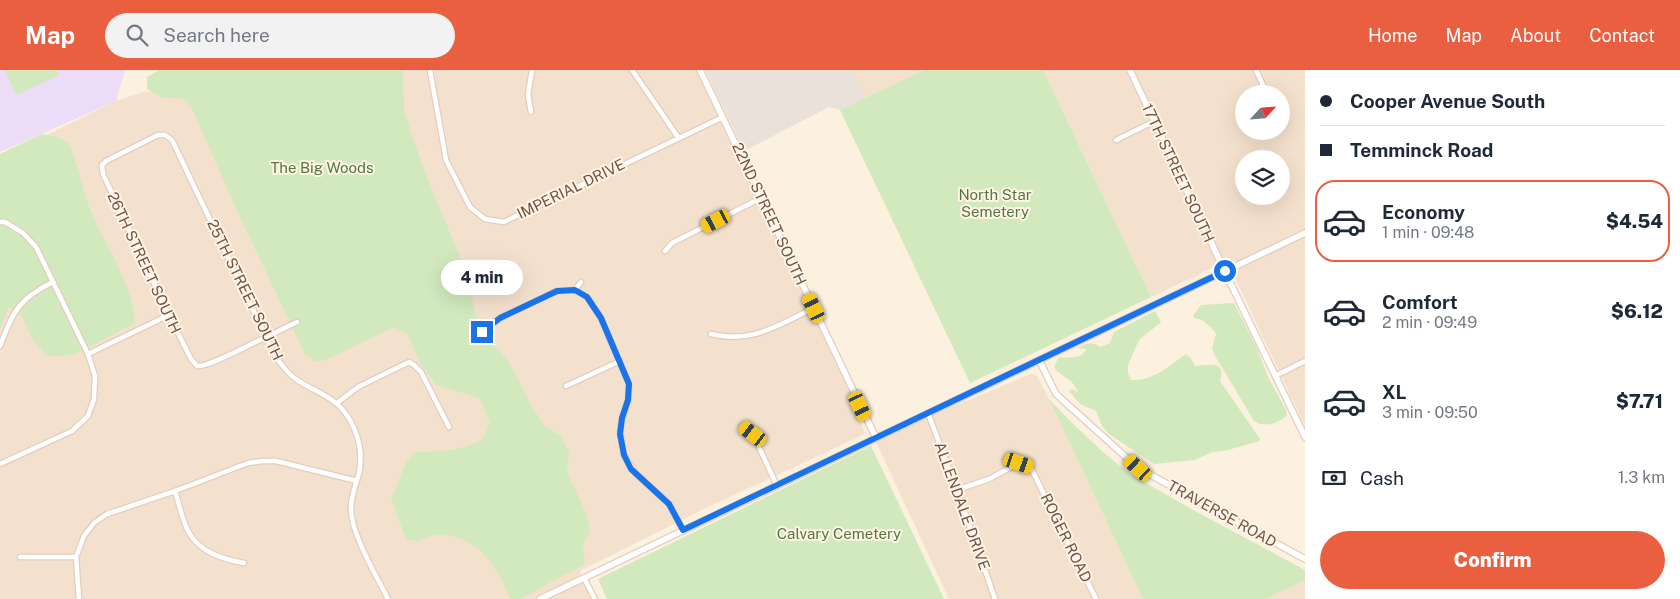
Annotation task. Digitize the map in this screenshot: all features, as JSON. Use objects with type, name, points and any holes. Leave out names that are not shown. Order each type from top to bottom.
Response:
[{"type":"street","name":"IMPERIAL DRIVE","points":[[430,70],[446,160],[470,207],[485,219],[504,222],[722,117]]},
{"type":"street","points":[[531,112],[528,95],[532,70]]},
{"type":"street","points":[[632,70],[678,137]]},
{"type":"street","name":"22ND STREET SOUTH","points":[[700,70],[876,438]]},
{"type":"street","name":"17TH STREET SOUTH","points":[[1130,70],[1305,437]]},
{"type":"street","points":[[1256,70],[1263,85]]},
{"type":"street","points":[[1116,140],[1155,121]]},
{"type":"street","name":"25TH STREET SOUTH","points":[[102,174],[102,165],[106,161],[158,136],[165,135],[172,140],[275,357],[290,373],[337,403],[349,418],[356,433],[360,460],[351,506],[352,520],[356,533],[388,599]]},
{"type":"street","name":"26TH STREET SOUTH","points":[[102,174],[169,315],[196,366],[202,366],[266,337]]},
{"type":"street","points":[[664,251],[672,243],[761,198]]},
{"type":"street","points":[[0,222],[4,222],[23,233],[36,247],[88,354],[95,376],[94,399],[88,416],[72,431],[0,464]]},
{"type":"street","points":[[540,599],[1305,233]]},
{"type":"street","points":[[0,346],[11,319],[21,302],[53,282]]},
{"type":"street","points":[[575,290],[581,282]]},
{"type":"street","points":[[482,332],[500,318],[552,293],[575,290],[587,297],[594,305],[629,384],[628,400],[622,418],[620,434],[624,455],[631,469],[669,504],[683,530]]},
{"type":"street","points":[[711,334],[728,338],[763,332],[814,308]]},
{"type":"street","points":[[88,354],[169,315]]},
{"type":"street","points":[[266,337],[297,322]]},
{"type":"street","name":"TRAVERSE ROAD","points":[[1039,360],[1056,394],[1138,468],[1305,559]]},
{"type":"street","points":[[566,386],[620,361]]},
{"type":"street","points":[[1275,376],[1305,361]]},
{"type":"street","points":[[337,403],[358,387],[409,362],[421,372],[449,427]]},
{"type":"street","name":"ALLENDALE DRIVE","points":[[928,414],[995,599]]},
{"type":"street","points":[[742,426],[753,434],[777,486]]},
{"type":"street","points":[[79,599],[76,557],[84,536],[94,522],[107,514],[248,463],[262,460],[276,461],[357,481]]},
{"type":"street","name":"ROGER ROAD","points":[[957,490],[989,479],[1019,463],[1031,468],[1096,599]]},
{"type":"street","points":[[175,490],[188,532],[198,544],[219,557],[244,563]]},
{"type":"street","points":[[20,557],[76,557]]},
{"type":"street","points":[[584,578],[595,599]]},
{"type":"shaded area","points":[[0,70],[125,70],[116,101],[0,152]]},
{"type":"shaded area","points":[[390,70],[696,70],[851,395],[865,434],[706,508],[580,571],[593,599],[0,599],[0,158],[116,101],[143,92],[167,90],[445,236]]},
{"type":"shaded area","points":[[705,70],[853,70],[866,98],[840,110],[829,107],[744,151]]},
{"type":"shaded area","points":[[853,70],[924,70],[866,98]]},
{"type":"shaded area","points":[[1043,70],[1305,70],[1305,426],[1227,261],[1151,297]]},
{"type":"shaded area","points":[[1031,374],[1036,375],[1049,399],[1143,599],[949,599],[876,442],[940,412]]},
{"type":"shaded area","points":[[1305,580],[1305,599],[1266,599],[1276,594]]},
{"type":"green space","points":[[5,70],[57,70],[59,75],[16,95]]},
{"type":"green space","name":"The Big Woods","points":[[159,70],[403,70],[404,111],[424,170],[468,276],[475,313],[488,341],[500,351],[512,367],[532,407],[546,427],[560,435],[569,452],[567,472],[587,515],[590,531],[583,545],[585,564],[520,599],[510,599],[492,564],[474,546],[450,536],[433,535],[417,541],[406,539],[391,499],[406,462],[415,452],[458,449],[467,447],[480,440],[490,424],[480,398],[436,385],[420,363],[407,334],[394,327],[330,358],[316,362],[305,354],[237,211],[191,106],[182,98],[163,98],[147,89],[147,77]]},
{"type":"green space","name":"North Star Semetery","points":[[924,70],[1043,70],[1151,297],[970,383],[840,110]]},
{"type":"green space","points":[[42,134],[57,137],[69,143],[89,207],[125,281],[133,308],[135,323],[76,354],[64,356],[47,356],[32,339],[22,316],[9,307],[0,329],[0,154]]},
{"type":"green space","points":[[1234,303],[1257,348],[1268,377],[1286,410],[1287,415],[1276,423],[1267,425],[1254,421],[1214,354],[1212,348],[1216,334],[1202,320],[1193,316],[1201,305]]},
{"type":"green space","points":[[1155,311],[1161,322],[1139,340],[1128,365],[1128,373],[1131,380],[1139,380],[1154,375],[1186,354],[1191,358],[1195,366],[1215,365],[1221,370],[1220,381],[1260,439],[1259,441],[1228,450],[1212,452],[1195,460],[1154,464],[1109,434],[1102,426],[1096,411],[1080,404],[1069,391],[1071,389],[1078,392],[1072,383],[1054,367],[1059,357],[1070,358],[1081,355],[1087,349],[1077,348],[1086,344],[1094,344],[1100,347],[1110,343],[1114,332]]},
{"type":"green space","points":[[1049,399],[1104,453],[1130,474],[1305,570],[1305,580],[1266,599],[1143,599]]},
{"type":"green space","name":"Calvary Cemetery","points":[[871,446],[944,599],[607,599],[598,579]]},
{"type":"route","points":[[482,332],[500,318],[557,291],[575,290],[582,292],[594,305],[601,318],[629,384],[628,400],[622,418],[620,434],[626,460],[631,469],[669,504],[683,530],[1225,271]]}]
